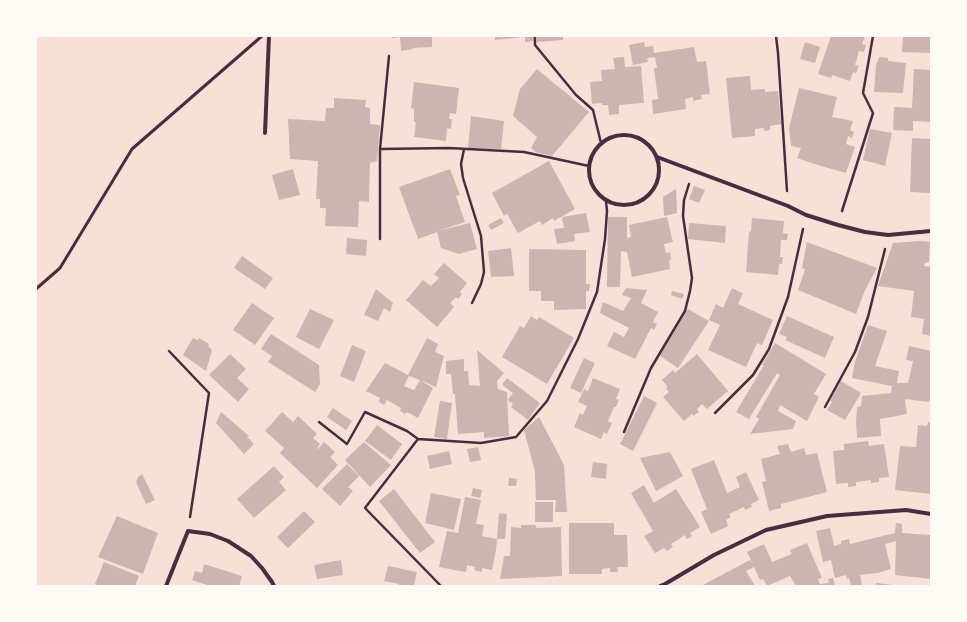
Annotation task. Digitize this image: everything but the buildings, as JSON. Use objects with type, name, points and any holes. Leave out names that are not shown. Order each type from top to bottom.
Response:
[{"type":"street","points":[[265,133],[269,36]]},
{"type":"street","points":[[617,135],[630,135],[641,139],[651,147],[657,157],[660,169],[658,180],[653,190],[645,199],[635,204],[624,206],[613,204],[595,191],[590,181],[588,166],[590,157],[596,147],[606,139],[617,135]]},
{"type":"street","points":[[657,157],[788,206],[806,215],[838,225],[865,232],[888,235],[931,231]]},
{"type":"street","points":[[660,586],[666,585],[714,555],[766,530],[827,516],[906,510],[931,514]]},
{"type":"street","points":[[166,586],[188,531],[210,534],[228,541],[251,556],[262,568],[274,586]]},
{"type":"lane","points":[[36,289],[60,268],[132,149],[262,36]]},
{"type":"path","points":[[535,36],[535,45],[576,95],[593,110],[601,143]]},
{"type":"path","points":[[776,36],[788,206]]},
{"type":"path","points":[[838,225],[873,114],[863,93],[873,36]]},
{"type":"path","points":[[380,239],[380,149],[389,56]]},
{"type":"path","points":[[380,149],[464,149],[524,152],[588,166]]},
{"type":"path","points":[[464,149],[461,164],[463,178],[481,236],[484,272],[481,284],[472,303]]},
{"type":"path","points":[[624,432],[650,368],[685,311],[687,304],[692,278],[683,216],[684,200],[693,170]]},
{"type":"path","points":[[319,422],[346,444],[365,412],[407,431],[418,439],[481,443],[516,437],[548,401],[578,339],[597,292],[605,239],[607,211],[606,200]]},
{"type":"path","points":[[715,413],[753,375],[769,350],[788,298],[806,215]]},
{"type":"path","points":[[825,408],[858,345],[868,317],[888,235]]},
{"type":"path","points":[[169,351],[209,393],[188,531]]},
{"type":"path","points":[[418,439],[365,508],[441,586]]}]
